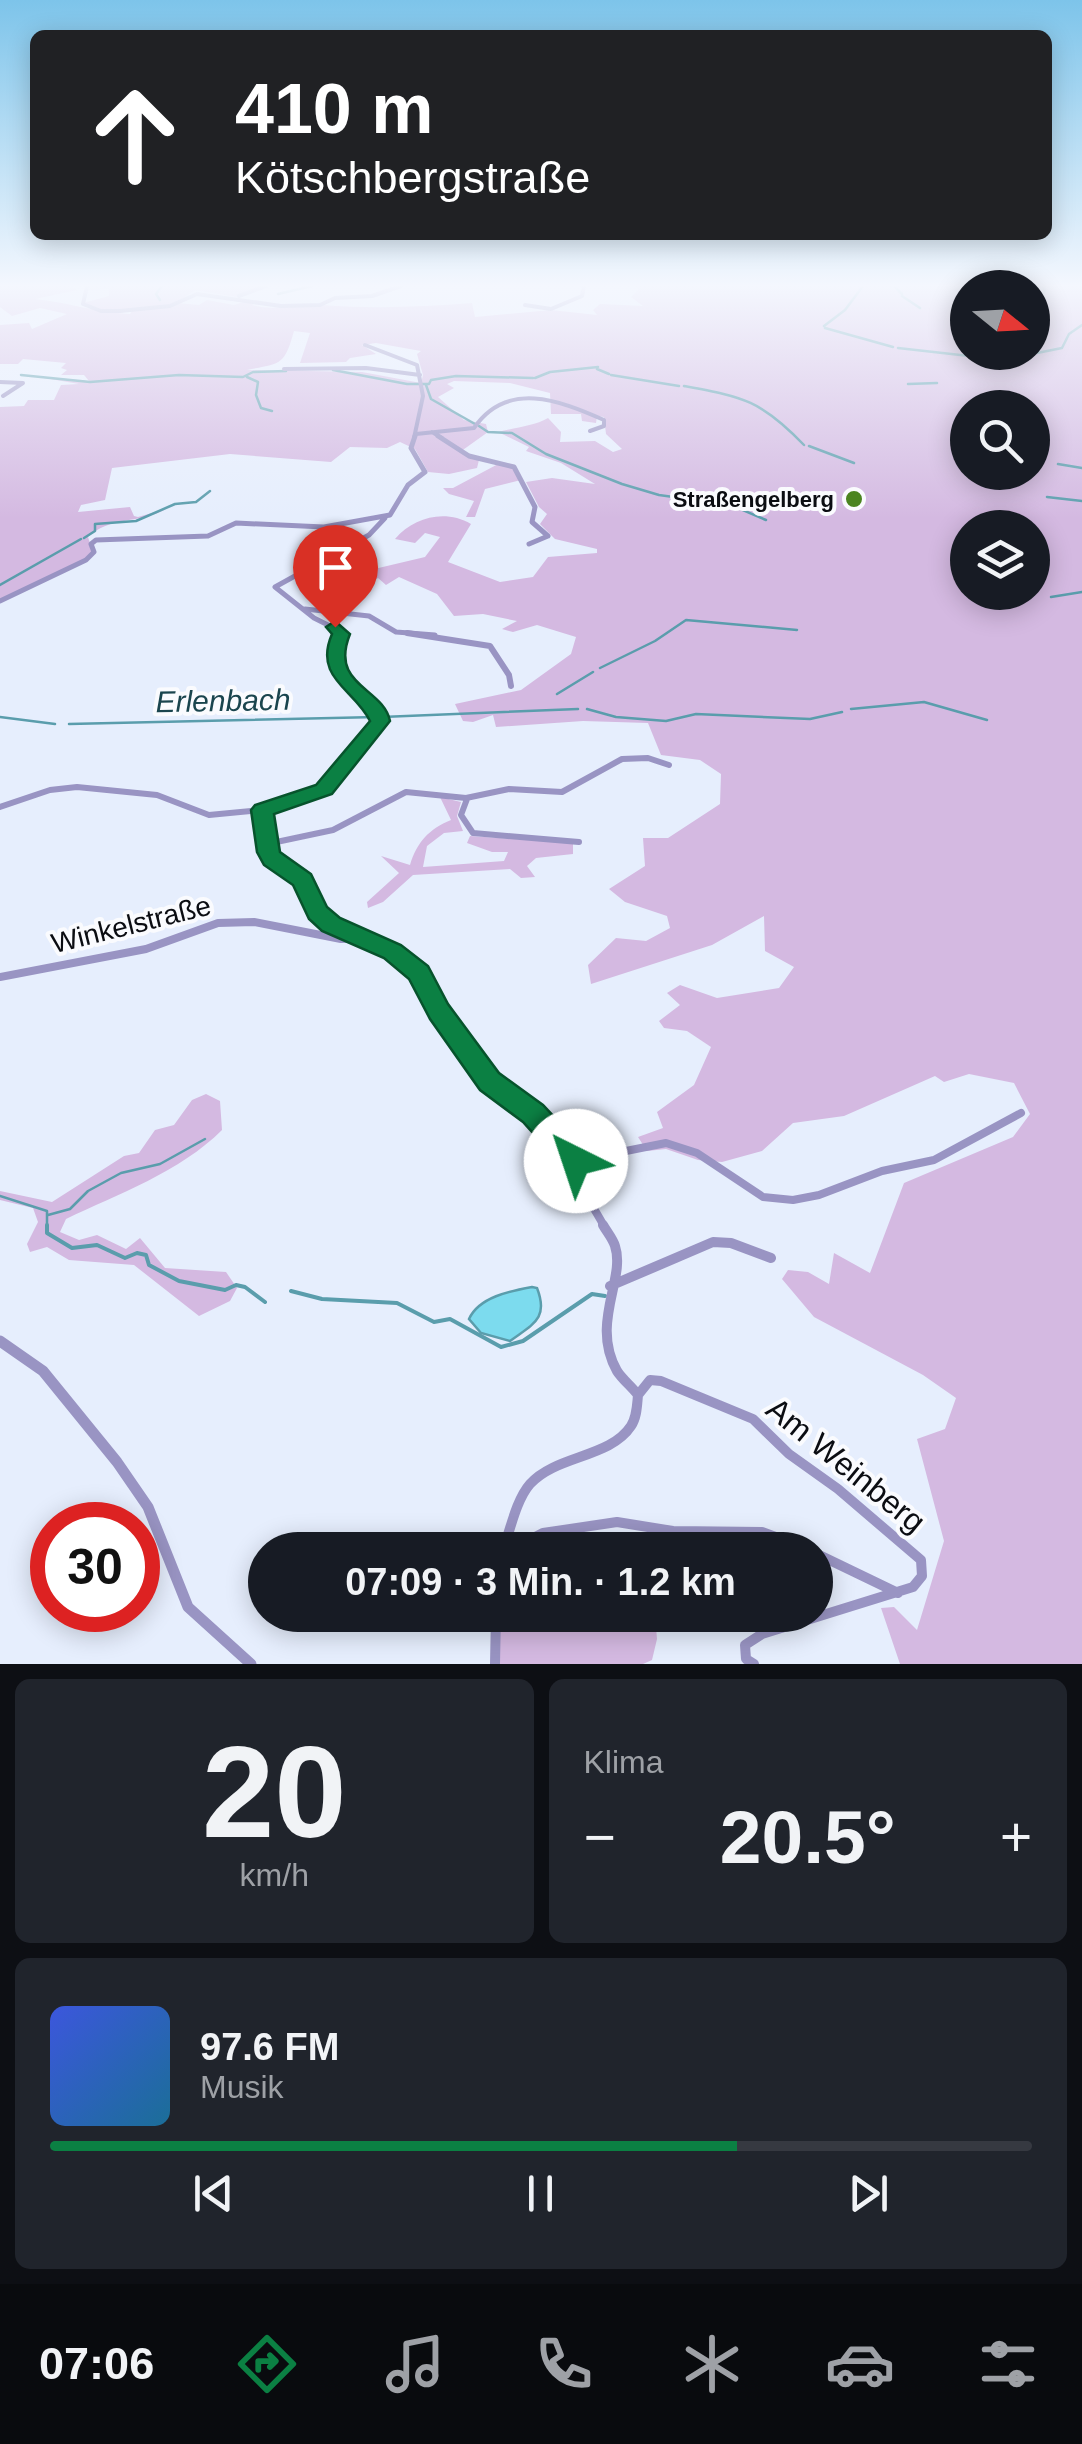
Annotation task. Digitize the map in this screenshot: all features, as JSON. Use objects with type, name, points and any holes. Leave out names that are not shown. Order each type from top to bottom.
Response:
[{"type":"street","points":[[0,807],[50,790],[77,787],[172,799],[209,815],[262,810],[324,790],[380,721],[379,714],[360,699],[337,666],[334,652],[340,631],[276,590],[276,585],[372,533],[395,510],[408,486],[425,472],[412,452],[424,384],[414,364]]},
{"type":"street","points":[[284,369],[362,368],[420,375]]},
{"type":"street","points":[[0,382],[23,383],[2,396]]},
{"type":"street","points":[[416,434],[474,428],[489,408],[520,400],[575,407],[604,420],[604,426],[590,431]]},
{"type":"street","points":[[431,431],[468,456],[506,464],[519,472],[535,508],[532,522],[548,536],[529,544]]},
{"type":"street","points":[[0,601],[86,560],[94,552],[92,542],[99,539],[208,536],[236,523],[324,527],[385,518]]},
{"type":"street","points":[[303,609],[372,616],[396,632],[430,634],[490,646],[509,675],[511,686]]},
{"type":"street","points":[[267,844],[334,830],[406,792],[466,798],[509,789],[562,792],[583,784],[622,759],[648,758],[669,765]]},
{"type":"street","points":[[466,798],[468,803],[461,815],[473,833],[580,842]]},
{"type":"street","points":[[262,810],[272,859],[303,880],[318,912],[354,938]]},
{"type":"street","name":"Winkelstraße","points":[[0,977],[146,948],[218,923],[254,922],[341,939],[354,938],[392,952],[418,973],[439,1011],[490,1082],[533,1113],[576,1161],[585,1192],[615,1246],[617,1260],[605,1322],[609,1354],[638,1395]]},
{"type":"street","points":[[576,1161],[662,1142],[682,1146],[711,1160],[756,1197],[784,1200],[832,1192],[885,1170],[941,1157],[990,1124],[1022,1113]]},
{"type":"street","points":[[610,1286],[713,1242],[731,1243],[771,1258]]},
{"type":"street","points":[[0,1341],[43,1370],[117,1462],[148,1507],[188,1608],[251,1664]]},
{"type":"street","name":"Am Weinberg","points":[[638,1395],[650,1380],[661,1381],[758,1423],[790,1454],[917,1554],[922,1576],[917,1584],[899,1594]]},
{"type":"street","points":[[513,1532],[527,1487],[550,1468],[598,1449],[630,1428],[638,1409],[638,1395]]},
{"type":"street","points":[[549,1532],[617,1522],[673,1531],[762,1532]]},
{"type":"street","points":[[833,1562],[899,1594]]},
{"type":"street","points":[[754,1664],[746,1659],[746,1645],[762,1634],[899,1594]]},
{"type":"street","points":[[495,1664],[496,1632]]},
{"type":"shaded area","points":[[65,364],[273,364],[247,370],[362,372],[421,383],[420,364],[950,364],[950,370],[1050,370],[1050,364],[1082,364],[1082,1664],[900,1664],[881,1608],[894,1607],[917,1630],[944,1541],[917,1439],[945,1429],[956,1398],[923,1375],[814,1317],[782,1279],[788,1270],[808,1272],[829,1284],[834,1253],[870,1273],[904,1183],[1013,1137],[1030,1114],[1014,1083],[969,1074],[944,1082],[935,1076],[844,1116],[793,1123],[762,1151],[722,1162],[698,1160],[666,1149],[647,1151],[638,1137],[663,1128],[657,1112],[694,1085],[711,1047],[687,1031],[664,1028],[659,1021],[680,1005],[667,993],[680,985],[717,998],[779,988],[794,967],[765,951],[764,916],[712,945],[591,984],[588,965],[616,938],[646,941],[670,928],[667,916],[625,902],[609,889],[645,866],[643,838],[668,838],[720,804],[721,774],[700,760],[661,755],[648,723],[583,721],[496,727],[493,715],[463,721],[455,704],[521,690],[571,654],[576,637],[537,625],[513,632],[502,629],[517,621],[483,614],[454,616],[437,594],[399,577],[386,585],[378,578],[357,589],[335,585],[332,579],[425,557],[440,537],[425,533],[415,543],[395,539],[411,525],[441,516],[471,524],[448,562],[500,582],[533,577],[548,557],[597,553],[597,549],[555,539],[540,524],[547,514],[526,482],[552,478],[595,484],[561,463],[526,451],[529,447],[498,432],[548,418],[561,432],[560,442],[595,441],[613,452],[622,449],[606,434],[604,417],[597,416],[596,423],[582,421],[581,414],[551,414],[550,393],[510,383],[454,381],[447,384],[454,388],[438,397],[464,420],[486,424],[488,432],[460,452],[479,460],[477,468],[449,474],[428,472],[415,449],[400,442],[387,448],[350,447],[331,462],[230,454],[112,468],[105,500],[81,505],[78,512],[130,507],[138,517],[166,509],[96,530],[88,537],[93,553],[86,560],[0,601],[0,407],[24,406],[28,400],[54,400],[61,385],[79,384],[33,376],[89,381],[84,375],[61,375],[67,370],[61,368]]},
{"type":"shaded area","points":[[500,463],[514,468],[521,480],[485,489],[475,517],[466,517],[474,501],[449,494],[443,488],[453,488]]},
{"type":"shaded area","points":[[440,797],[461,802],[457,816],[463,831],[444,833],[427,846],[423,867],[504,861],[508,852],[492,852],[467,843],[470,836],[573,843],[573,854],[536,858],[527,866],[535,877],[521,878],[510,869],[413,875],[383,902],[368,908],[367,902],[399,873],[381,856],[410,865],[425,837],[451,820]]},
{"type":"shaded area","points":[[206,1094],[220,1101],[222,1130],[168,1170],[66,1219],[60,1232],[79,1240],[97,1235],[126,1249],[140,1238],[165,1268],[226,1272],[237,1288],[230,1301],[199,1316],[134,1265],[69,1260],[47,1247],[30,1252],[27,1244],[38,1222],[33,1208],[0,1200],[0,1191],[52,1202],[124,1156],[139,1153],[155,1130],[174,1125],[192,1100]]},
{"type":"shaded area","points":[[498,1632],[656,1632],[652,1660],[643,1664],[497,1664]]},
{"type":"water","points":[[537,1288],[540,1298],[540,1314],[510,1341],[481,1333],[469,1319],[488,1300]]},
{"type":"waterway","points":[[535,378],[550,372],[598,367]]},
{"type":"waterway","points":[[597,369],[609,374]]},
{"type":"waterway","points":[[333,370],[407,384],[429,384],[431,380],[456,376],[533,378]]},
{"type":"waterway","points":[[21,375],[90,382],[179,375],[243,377],[253,372],[286,371]]},
{"type":"waterway","points":[[611,375],[679,386]]},
{"type":"waterway","points":[[247,377],[258,382],[256,395],[261,408],[272,411]]},
{"type":"waterway","points":[[908,384],[937,383]]},
{"type":"waterway","points":[[426,385],[431,399],[475,424]]},
{"type":"waterway","points":[[684,386],[763,409],[804,445]]},
{"type":"waterway","points":[[479,426],[488,432],[512,433],[546,454],[622,484],[659,495],[731,505],[766,520]]},
{"type":"waterway","points":[[809,446],[854,463]]},
{"type":"waterway","points":[[1058,464],[1082,468]]},
{"type":"waterway","points":[[84,538],[95,531],[95,524],[136,521],[175,504],[196,502],[210,491]]},
{"type":"waterway","points":[[1047,497],[1082,501]]},
{"type":"waterway","points":[[0,585],[81,539]]},
{"type":"waterway","points":[[1051,597],[1082,592]]},
{"type":"waterway","points":[[600,668],[655,641],[686,620],[797,630]]},
{"type":"waterway","points":[[557,694],[593,672]]},
{"type":"waterway","name":"Erlenbach","points":[[851,709],[924,702],[987,720]]},
{"type":"waterway","name":"Erlenbach","points":[[382,717],[578,709]]},
{"type":"waterway","name":"Erlenbach","points":[[587,709],[616,717],[666,721],[696,714],[810,719],[842,712]]},
{"type":"waterway","name":"Erlenbach","points":[[0,717],[55,724]]},
{"type":"waterway","name":"Erlenbach","points":[[69,724],[377,717]]},
{"type":"waterway","points":[[48,1215],[70,1209],[88,1191],[121,1173],[160,1164],[205,1139]]},
{"type":"waterway","points":[[0,1196],[47,1211],[47,1233],[72,1248],[97,1245],[125,1258],[137,1253],[146,1255],[149,1265],[179,1281],[225,1290],[236,1285],[245,1287],[265,1302]]},
{"type":"waterway","points":[[291,1291],[322,1299],[397,1303],[434,1322],[450,1319],[501,1347],[523,1341],[592,1294],[605,1296]]},
{"type":"place","name":"Straßengelberg","points":[[854,499]]},
{"type":"route","points":[[335,627],[341,634],[334,652],[337,666],[360,699],[379,714],[380,721],[324,790],[262,810],[268,852],[303,880],[318,912],[331,925],[410,964],[490,1082],[533,1113],[576,1161]]}]
